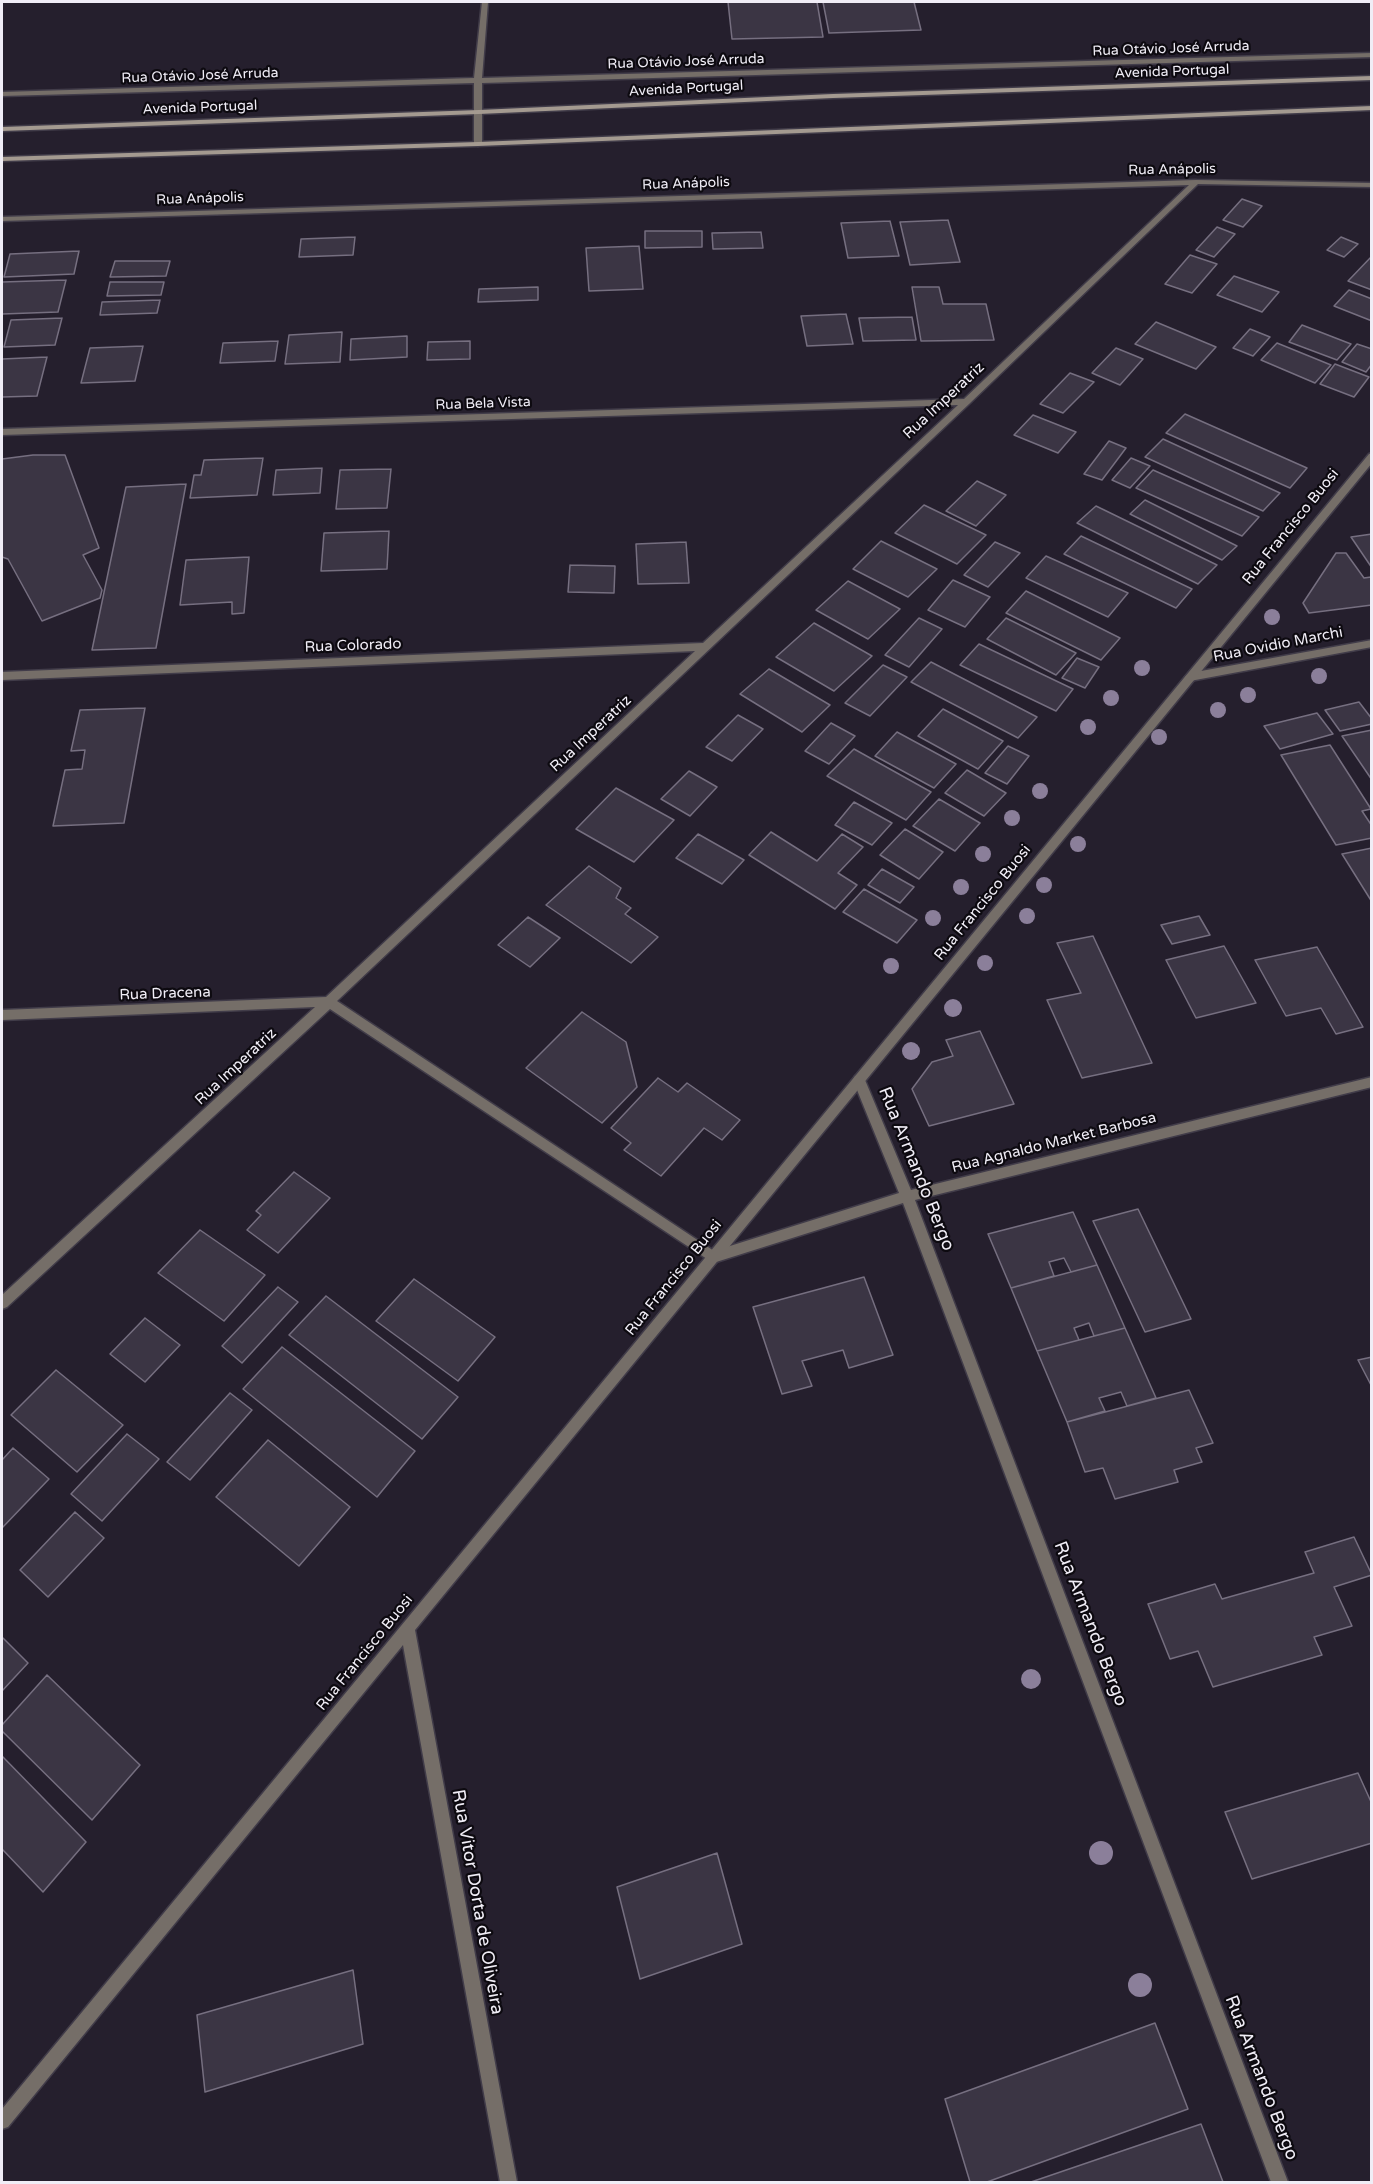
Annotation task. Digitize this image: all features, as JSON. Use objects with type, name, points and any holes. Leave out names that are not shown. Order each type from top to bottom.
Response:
[{"type":"main road","name":"Avenida Portugal","points":[[2,129],[478,112],[833,96],[1371,78]]},
{"type":"main road","points":[[2,159],[478,144],[1371,108]]},
{"type":"street","points":[[478,144],[478,80],[486,2]]},
{"type":"street","name":"Rua Otávio José Arruda","points":[[2,94],[1371,55]]},
{"type":"street","name":"Rua Anápolis","points":[[2,219],[1196,182],[1371,185]]},
{"type":"street","name":"Rua Imperatriz","points":[[2,1303],[329,1002],[1196,182]]},
{"type":"street","name":"Rua Bela Vista","points":[[2,432],[966,402]]},
{"type":"street","name":"Rua Francisco Buosi","points":[[2,2121],[1371,456]]},
{"type":"street","name":"Rua Ovidio Marchi","points":[[1190,677],[1371,643]]},
{"type":"street","name":"Rua Colorado","points":[[2,676],[705,647]]},
{"type":"street","points":[[329,1002],[712,1257]]},
{"type":"street","name":"Rua Dracena","points":[[2,1016],[329,1002]]},
{"type":"street","name":"Rua Armando Bergo","points":[[859,1080],[907,1196],[1280,2182]]},
{"type":"street","name":"Rua Agnaldo Market Barbosa","points":[[712,1257],[907,1196],[1371,1082]]},
{"type":"street","name":"Rua Vitor Dorta de Oliveira","points":[[407,1628],[509,2182]]},
{"type":"building","points":[[728,2],[817,2],[823,37],[732,39]]},
{"type":"building","points":[[823,2],[914,2],[921,30],[829,33]]},
{"type":"building","points":[[1242,199],[1262,206],[1243,227],[1223,220]]},
{"type":"building","points":[[948,220],[960,262],[910,265],[900,222]]},
{"type":"building","points":[[890,221],[899,256],[848,258],[841,223]]},
{"type":"building","points":[[1217,227],[1235,234],[1214,257],[1196,250]]},
{"type":"building","points":[[645,231],[702,231],[702,247],[645,248]]},
{"type":"building","points":[[761,232],[763,248],[713,249],[712,233]]},
{"type":"building","points":[[355,237],[353,255],[299,257],[301,239]]},
{"type":"building","points":[[1341,237],[1358,244],[1344,257],[1327,250]]},
{"type":"building","points":[[639,246],[643,289],[589,291],[586,248]]},
{"type":"building","points":[[79,251],[74,274],[4,277],[10,254]]},
{"type":"building","points":[[1190,255],[1217,264],[1192,293],[1165,284]]},
{"type":"building","points":[[1372,256],[1372,290],[1348,281]]},
{"type":"building","points":[[115,261],[170,261],[166,276],[110,277]]},
{"type":"building","points":[[1234,276],[1279,292],[1262,312],[1217,295]]},
{"type":"building","points":[[66,280],[58,312],[2,314],[2,282]]},
{"type":"building","points":[[110,282],[164,282],[161,295],[107,296]]},
{"type":"building","points":[[538,287],[538,300],[478,302],[479,289]]},
{"type":"building","points":[[912,287],[939,287],[943,304],[986,304],[994,340],[921,341]]},
{"type":"building","points":[[1349,290],[1372,299],[1372,321],[1334,306]]},
{"type":"building","points":[[160,300],[157,313],[100,315],[102,302]]},
{"type":"building","points":[[846,314],[853,344],[807,346],[801,316]]},
{"type":"building","points":[[912,317],[916,340],[863,341],[859,318]]},
{"type":"building","points":[[62,318],[55,345],[4,347],[11,320]]},
{"type":"building","points":[[1156,322],[1216,347],[1196,369],[1135,344]]},
{"type":"building","points":[[1302,325],[1351,344],[1337,360],[1289,342]]},
{"type":"building","points":[[1250,329],[1270,337],[1253,356],[1233,348]]},
{"type":"building","points":[[342,332],[340,362],[285,364],[289,335]]},
{"type":"building","points":[[407,336],[407,357],[350,360],[351,339]]},
{"type":"building","points":[[278,341],[275,361],[220,363],[223,343]]},
{"type":"building","points":[[470,341],[470,359],[427,360],[428,342]]},
{"type":"building","points":[[1277,343],[1331,365],[1315,383],[1261,360]]},
{"type":"building","points":[[1357,344],[1372,349],[1372,364],[1366,372],[1342,362]]},
{"type":"building","points":[[143,346],[135,381],[81,383],[90,348]]},
{"type":"building","points":[[1116,348],[1143,359],[1120,385],[1092,373]]},
{"type":"building","points":[[47,357],[37,396],[2,397],[2,359]]},
{"type":"building","points":[[1335,364],[1369,377],[1354,397],[1320,384]]},
{"type":"building","points":[[1070,373],[1094,382],[1063,413],[1040,404]]},
{"type":"building","points":[[1185,414],[1307,468],[1290,488],[1166,433]]},
{"type":"building","points":[[1033,415],[1076,432],[1058,453],[1014,435]]},
{"type":"building","points":[[1163,439],[1280,493],[1263,511],[1145,457]]},
{"type":"building","points":[[1109,441],[1126,448],[1102,480],[1084,474]]},
{"type":"building","points":[[33,455],[65,455],[99,548],[83,555],[102,590],[100,598],[42,621],[8,559],[2,557],[2,459]]},
{"type":"building","points":[[263,458],[257,495],[190,498],[194,475],[201,475],[204,460]]},
{"type":"building","points":[[1131,458],[1150,466],[1130,488],[1112,480]]},
{"type":"building","points":[[322,468],[320,493],[273,495],[276,470]]},
{"type":"building","points":[[391,469],[387,508],[336,509],[340,470]]},
{"type":"building","points":[[1153,470],[1259,517],[1242,536],[1136,488]]},
{"type":"building","points":[[977,481],[1006,495],[976,526],[946,511]]},
{"type":"building","points":[[186,484],[156,648],[92,650],[126,487]]},
{"type":"building","points":[[1145,500],[1237,546],[1222,560],[1130,514]]},
{"type":"building","points":[[924,505],[986,535],[957,564],[895,533]]},
{"type":"building","points":[[1096,506],[1217,565],[1198,584],[1077,523]]},
{"type":"building","points":[[389,531],[387,569],[321,571],[324,533]]},
{"type":"building","points":[[1372,534],[1372,568],[1351,537]]},
{"type":"building","points":[[1081,536],[1192,589],[1176,608],[1064,554]]},
{"type":"building","points":[[881,541],[937,569],[908,597],[853,569]]},
{"type":"building","points":[[686,542],[689,583],[638,584],[636,544]]},
{"type":"building","points":[[995,542],[1020,553],[988,587],[964,575]]},
{"type":"building","points":[[1336,553],[1346,553],[1364,578],[1371,577],[1372,605],[1309,613],[1303,603]]},
{"type":"building","points":[[1046,556],[1128,593],[1108,617],[1026,578]]},
{"type":"building","points":[[249,557],[244,613],[232,614],[232,602],[180,605],[186,560]]},
{"type":"building","points":[[570,565],[615,566],[614,593],[568,592]]},
{"type":"building","points":[[953,580],[990,597],[965,627],[928,610]]},
{"type":"building","points":[[848,581],[900,609],[868,639],[816,610]]},
{"type":"building","points":[[1026,591],[1120,638],[1101,660],[1006,613]]},
{"type":"building","points":[[919,618],[942,629],[909,667],[885,655]]},
{"type":"building","points":[[1006,618],[1076,653],[1056,675],[987,639]]},
{"type":"building","points":[[814,623],[872,656],[834,691],[776,657]]},
{"type":"building","points":[[979,644],[1073,689],[1056,711],[960,665]]},
{"type":"building","points":[[1077,658],[1099,667],[1085,688],[1062,678]]},
{"type":"building","points":[[931,662],[1037,717],[1018,738],[911,682]]},
{"type":"building","points":[[883,665],[907,677],[870,716],[845,703]]},
{"type":"building","points":[[769,669],[830,705],[802,732],[740,694]]},
{"type":"building","points":[[1359,702],[1372,719],[1372,724],[1340,731],[1325,710]]},
{"type":"building","points":[[145,708],[124,823],[53,826],[65,770],[82,769],[85,750],[71,751],[80,710]]},
{"type":"building","points":[[943,709],[1003,741],[978,769],[918,736]]},
{"type":"building","points":[[1317,713],[1333,734],[1280,749],[1264,726]]},
{"type":"building","points":[[738,715],[763,729],[732,761],[706,747]]},
{"type":"building","points":[[831,723],[855,736],[829,764],[805,751]]},
{"type":"building","points":[[1372,730],[1372,780],[1342,736]]},
{"type":"building","points":[[897,732],[956,764],[934,788],[875,756]]},
{"type":"building","points":[[1330,745],[1371,809],[1362,811],[1372,826],[1372,838],[1336,845],[1281,755]]},
{"type":"building","points":[[1008,746],[1029,756],[1007,784],[985,773]]},
{"type":"building","points":[[854,749],[931,792],[906,820],[827,776]]},
{"type":"building","points":[[967,770],[1006,793],[984,816],[945,793]]},
{"type":"building","points":[[689,771],[717,787],[690,816],[661,799]]},
{"type":"building","points":[[616,788],[674,820],[634,862],[576,829]]},
{"type":"building","points":[[939,799],[980,823],[955,851],[913,826]]},
{"type":"building","points":[[854,802],[892,823],[872,845],[835,825]]},
{"type":"building","points":[[905,829],[943,852],[919,879],[880,855]]},
{"type":"building","points":[[771,832],[817,861],[842,834],[863,847],[838,873],[857,885],[835,909],[749,855]]},
{"type":"building","points":[[698,834],[744,860],[722,884],[676,858]]},
{"type":"building","points":[[1372,848],[1372,902],[1342,854]]},
{"type":"building","points":[[589,866],[621,888],[616,898],[631,908],[625,914],[658,937],[631,963],[546,905]]},
{"type":"building","points":[[882,869],[914,887],[900,903],[868,885]]},
{"type":"building","points":[[864,889],[917,920],[897,943],[843,912]]},
{"type":"building","points":[[1199,916],[1210,935],[1172,944],[1161,925]]},
{"type":"building","points":[[528,917],[560,938],[530,967],[498,945]]},
{"type":"building","points":[[1093,936],[1152,1063],[1082,1078],[1047,1000],[1081,993],[1057,943]]},
{"type":"building","points":[[1224,946],[1256,1003],[1196,1018],[1166,960]]},
{"type":"building","points":[[1317,947],[1363,1027],[1336,1034],[1321,1008],[1286,1016],[1255,960]]},
{"type":"building","points":[[582,1012],[626,1042],[637,1087],[602,1123],[526,1068]]},
{"type":"building","points":[[980,1031],[1014,1104],[929,1126],[912,1089],[932,1062],[953,1056],[946,1040]]},
{"type":"building","points":[[658,1078],[678,1092],[687,1083],[740,1120],[722,1140],[704,1128],[661,1176],[624,1150],[631,1143],[611,1128]]},
{"type":"building","points":[[294,1172],[330,1198],[278,1253],[247,1230],[261,1215],[256,1211]]},
{"type":"building","points":[[1138,1209],[1191,1319],[1145,1332],[1093,1221]]},
{"type":"building","points":[[1073,1212],[1097,1265],[1071,1272],[1064,1258],[1049,1262],[1054,1276],[1011,1288],[988,1234]]},
{"type":"building","points":[[200,1230],[265,1275],[224,1321],[158,1273]]},
{"type":"building","points":[[1097,1265],[1125,1328],[1094,1336],[1089,1323],[1074,1328],[1079,1340],[1037,1351],[1011,1288]]},
{"type":"building","points":[[864,1277],[893,1355],[849,1368],[843,1350],[802,1361],[812,1386],[782,1394],[753,1307]]},
{"type":"building","points":[[414,1279],[495,1337],[458,1381],[376,1321]]},
{"type":"building","points":[[278,1287],[298,1302],[242,1363],[222,1346]]},
{"type":"building","points":[[326,1296],[458,1397],[422,1439],[289,1335]]},
{"type":"building","points":[[145,1318],[180,1345],[145,1382],[110,1354]]},
{"type":"building","points":[[1125,1328],[1156,1398],[1127,1406],[1121,1392],[1099,1398],[1105,1411],[1067,1422],[1037,1351]]},
{"type":"building","points":[[282,1347],[415,1451],[377,1497],[243,1389]]},
{"type":"building","points":[[1372,1357],[1372,1387],[1358,1360]]},
{"type":"building","points":[[56,1370],[123,1425],[77,1472],[11,1415]]},
{"type":"building","points":[[1189,1390],[1213,1443],[1196,1448],[1202,1462],[1174,1470],[1178,1482],[1115,1499],[1103,1468],[1085,1472],[1067,1422]]},
{"type":"building","points":[[230,1393],[252,1410],[190,1480],[167,1462]]},
{"type":"building","points":[[127,1434],[159,1459],[102,1521],[71,1494]]},
{"type":"building","points":[[268,1440],[350,1507],[299,1566],[216,1497]]},
{"type":"building","points":[[13,1448],[49,1479],[2,1528],[2,1460]]},
{"type":"building","points":[[75,1512],[104,1538],[48,1597],[20,1570]]},
{"type":"building","points":[[1354,1537],[1372,1575],[1334,1587],[1352,1626],[1314,1637],[1322,1655],[1213,1687],[1198,1651],[1170,1659],[1148,1604],[1215,1584],[1222,1599],[1314,1573],[1305,1552]]},
{"type":"building","points":[[2,1639],[28,1663],[2,1691]]},
{"type":"building","points":[[47,1675],[140,1765],[92,1820],[2,1731],[2,1725]]},
{"type":"building","points":[[2,1756],[86,1842],[43,1892],[2,1849]]},
{"type":"building","points":[[1358,1773],[1372,1804],[1372,1843],[1252,1879],[1225,1812]]},
{"type":"building","points":[[717,1853],[742,1944],[640,1979],[617,1887]]},
{"type":"building","points":[[353,1970],[363,2044],[205,2092],[197,2015]]},
{"type":"building","points":[[1155,2023],[1188,2109],[987,2182],[970,2182],[945,2099]]},
{"type":"building","points":[[1201,2124],[1223,2182],[1031,2182]]}]
